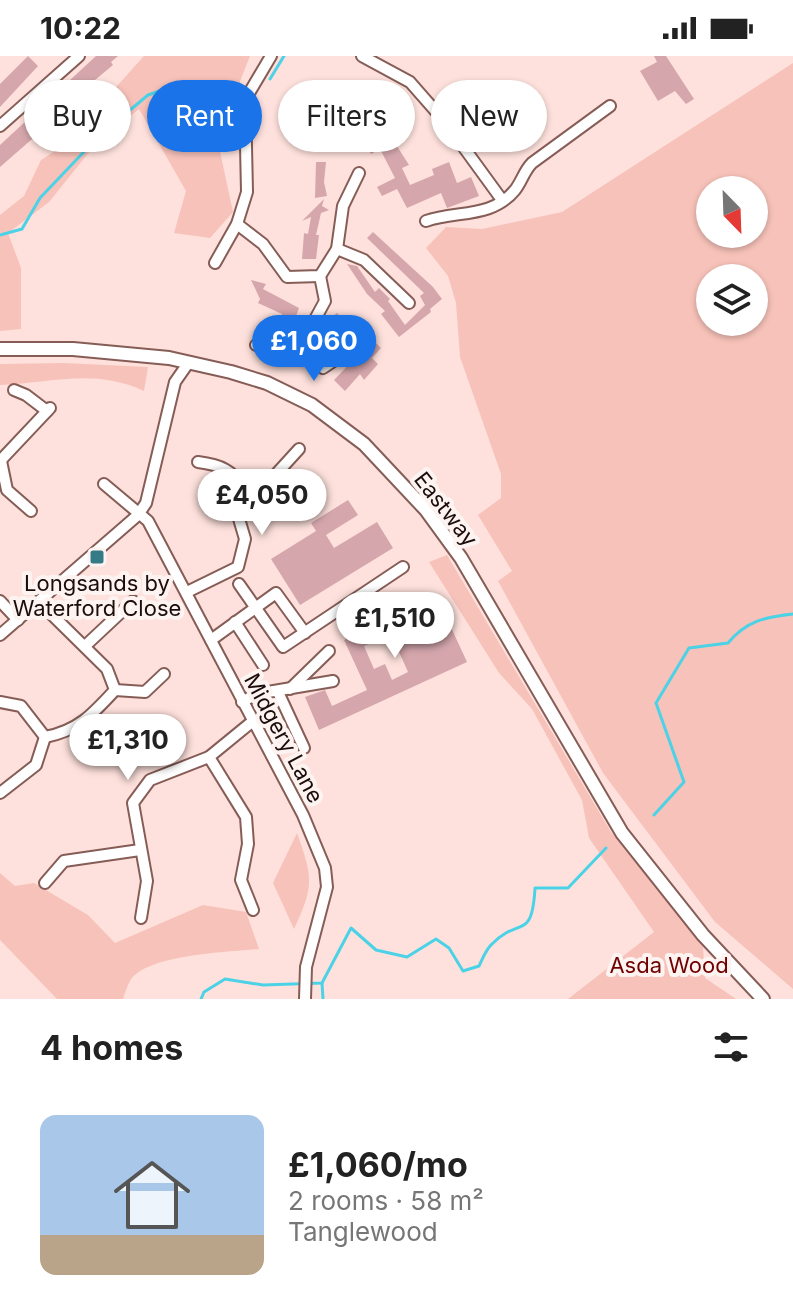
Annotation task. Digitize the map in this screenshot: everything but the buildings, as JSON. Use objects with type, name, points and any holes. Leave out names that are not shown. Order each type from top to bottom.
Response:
[{"type":"main road","name":"Eastway","points":[[0,349],[73,349],[189,362],[267,383],[312,405],[364,444],[426,510],[461,558],[622,833],[703,935],[763,999]]},
{"type":"street","points":[[0,126],[79,56]]},
{"type":"street","points":[[215,263],[237,224],[247,192],[245,100],[271,56]]},
{"type":"street","points":[[362,56],[410,82],[446,123],[502,200]]},
{"type":"street","points":[[426,221],[443,215],[477,214],[491,209],[515,190],[532,163],[610,106]]},
{"type":"street","points":[[300,347],[325,301],[320,276],[337,249],[343,206],[359,173]]},
{"type":"street","points":[[237,224],[263,244],[287,277],[320,276]]},
{"type":"street","points":[[337,249],[364,260],[409,303]]},
{"type":"street","points":[[256,345],[275,349],[300,347],[323,368],[335,360]]},
{"type":"street","points":[[169,358],[175,382]]},
{"type":"street","points":[[0,635],[138,515],[146,503],[175,382],[189,362]]},
{"type":"street","points":[[14,390],[49,410],[0,461],[7,490],[31,511]]},
{"type":"street","points":[[246,489],[268,483],[299,449]]},
{"type":"street","points":[[198,462],[221,465],[233,473],[246,489]]},
{"type":"street","name":"Midgery Lane","points":[[104,484],[148,521],[303,815],[325,868],[327,887],[305,974],[305,997]]},
{"type":"street","points":[[187,592],[238,567],[245,539],[237,512],[246,489]]},
{"type":"street","points":[[239,584],[283,647],[403,567]]},
{"type":"street","points":[[211,640],[276,593],[305,633]]},
{"type":"street","points":[[0,601],[18,620]]},
{"type":"street","points":[[85,646],[133,601]]},
{"type":"street","points":[[39,602],[107,669],[115,690]]},
{"type":"street","points":[[235,622],[263,665]]},
{"type":"street","points":[[283,691],[329,651]]},
{"type":"street","points":[[115,690],[145,692],[164,674]]},
{"type":"street","points":[[242,702],[256,694],[333,681]]},
{"type":"street","points":[[45,737],[65,734],[86,722],[115,690]]},
{"type":"street","points":[[283,691],[304,748]]},
{"type":"street","points":[[0,702],[21,706],[45,737]]},
{"type":"street","points":[[141,918],[147,881],[133,803],[150,780],[209,757],[253,721]]},
{"type":"street","points":[[0,793],[36,765],[45,737]]},
{"type":"street","points":[[209,757],[246,817],[248,844],[241,880],[253,910]]},
{"type":"street","points":[[45,883],[64,861],[140,850]]},
{"type":"green space","points":[[144,56],[250,56],[241,80],[147,80],[147,123],[139,109],[131,116],[131,80],[122,80]]},
{"type":"green space","points":[[793,63],[793,989],[715,922],[603,773],[498,581],[512,571],[478,515],[501,498],[501,474],[460,357],[456,303],[448,276],[426,248],[446,227],[482,229],[562,212]]},
{"type":"green space","points":[[53,152],[89,152],[49,202],[8,233],[21,268],[21,329],[0,331],[0,215],[24,196],[41,160]]},
{"type":"green space","points":[[164,152],[220,152],[233,212],[210,238],[174,233],[186,191]]},
{"type":"green space","points":[[0,364],[148,367],[144,391],[126,384],[90,378],[0,385]]},
{"type":"green space","name":"Asda Wood","points":[[447,555],[611,832],[703,947],[705,978],[736,999],[568,999],[654,932],[589,838],[582,800],[532,709],[499,673],[429,562]]},
{"type":"green space","points":[[297,833],[309,882],[294,929],[273,883]]},
{"type":"green space","points":[[0,873],[15,886],[34,883],[88,915],[115,943],[203,905],[246,912],[259,949],[190,956],[153,965],[130,981],[123,999],[57,999],[0,940]]},
{"type":"waterway","points":[[270,79],[284,56]]},
{"type":"waterway","points":[[0,235],[22,229],[40,198],[98,137],[147,96]]},
{"type":"waterway","points":[[654,815],[684,782],[656,703],[689,648],[728,643],[757,621],[793,614]]},
{"type":"waterway","points":[[201,999],[204,992],[225,979],[263,985],[322,983],[351,928],[376,950],[407,957],[436,939],[449,948],[463,971],[479,966],[492,944],[527,922],[531,916],[535,888],[568,888],[606,848]]},
{"type":"waterway","points":[[322,983],[323,999]]},
{"type":"place","name":"Longsands by Waterford Close","points":[[97,557]]}]
